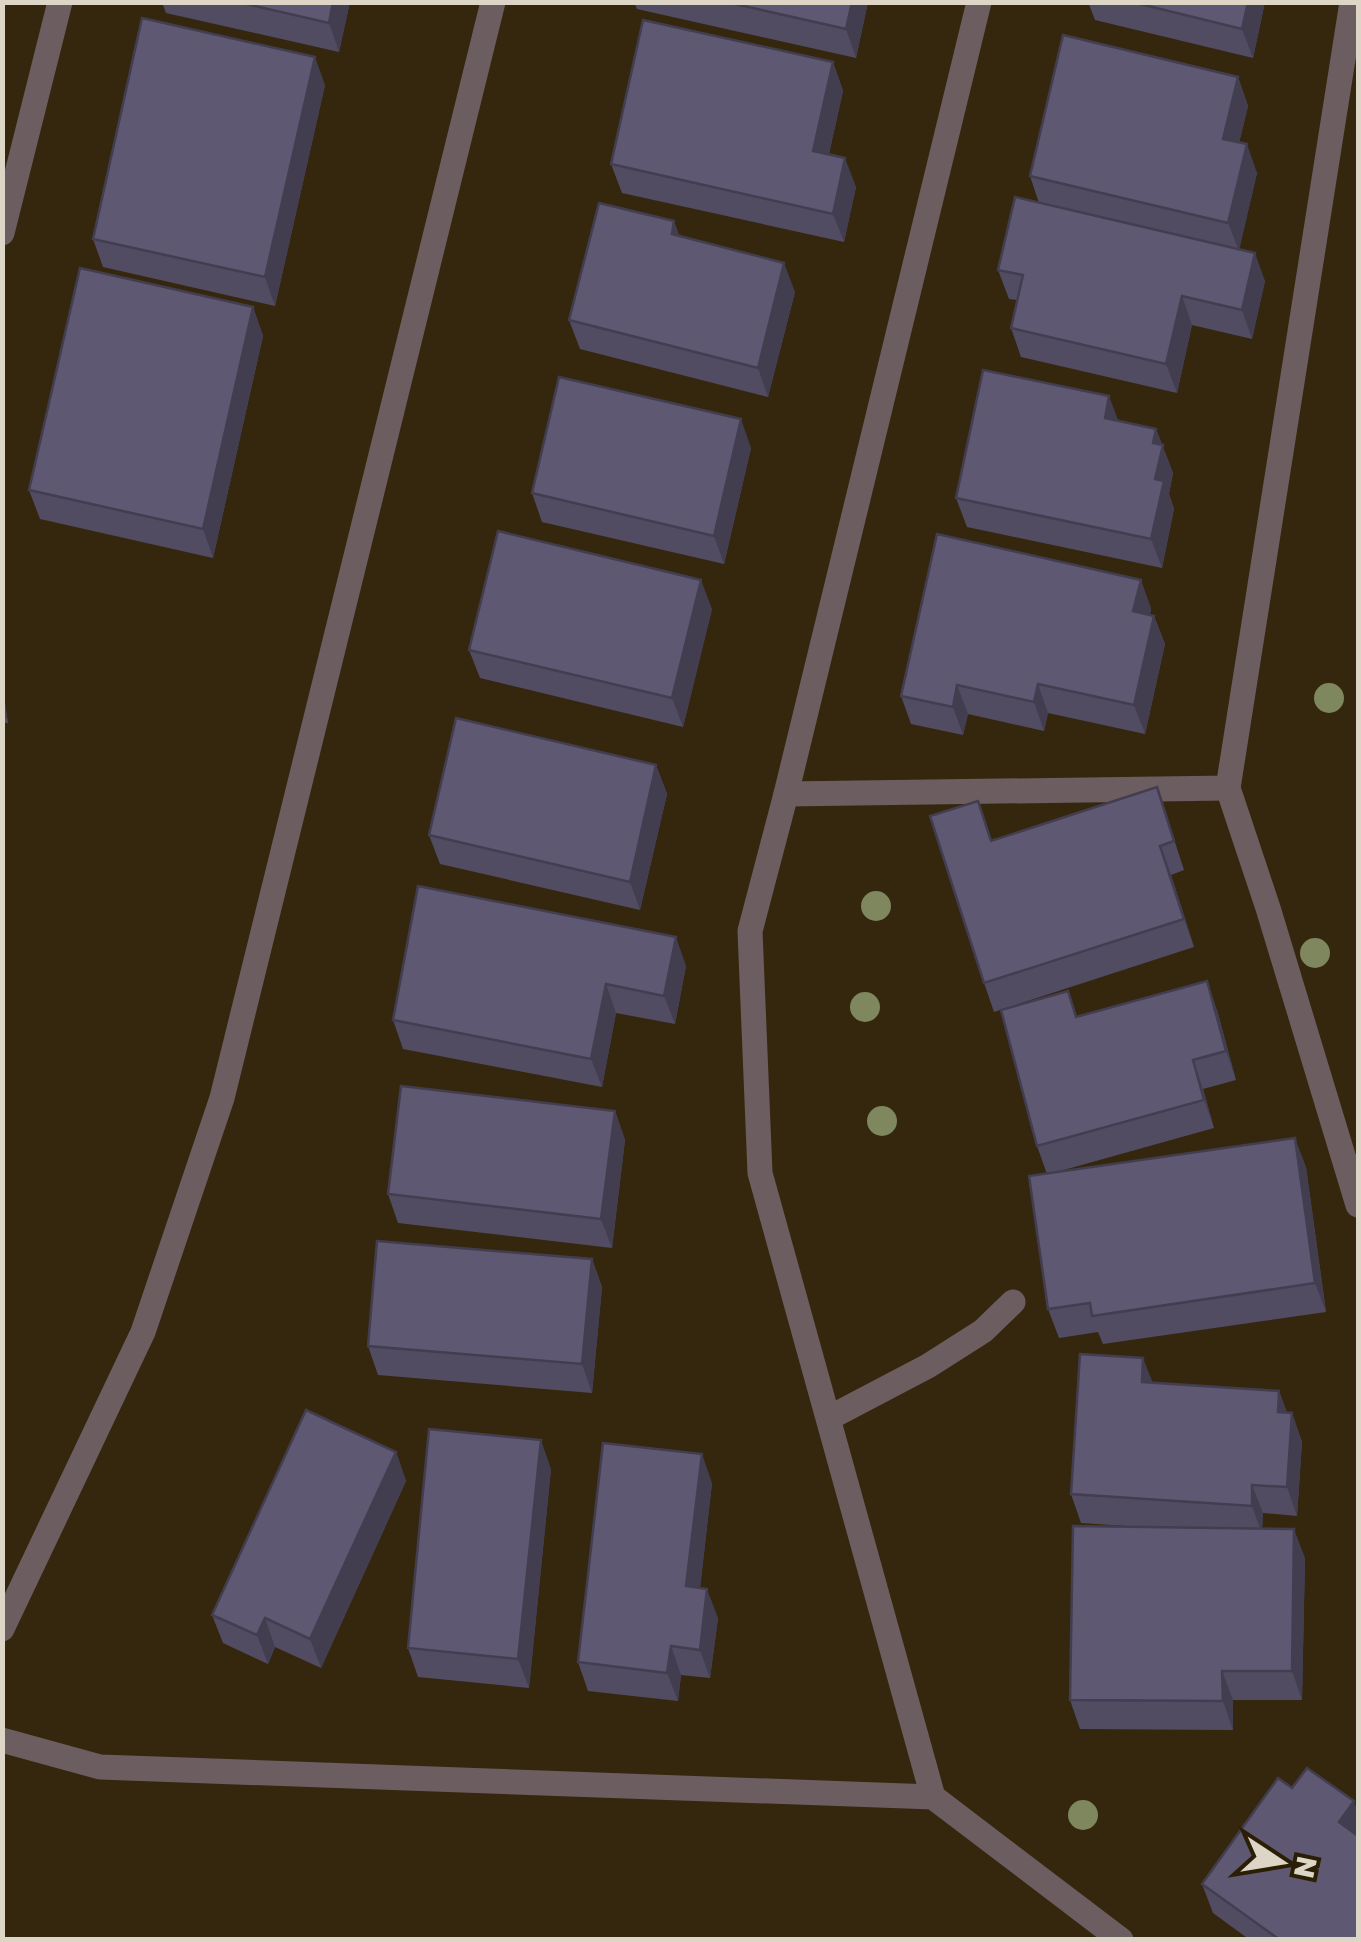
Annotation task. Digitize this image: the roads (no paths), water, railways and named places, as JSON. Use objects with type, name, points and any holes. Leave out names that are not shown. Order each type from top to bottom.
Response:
[{"type":"street","points":[[2,233],[60,2]]},
{"type":"street","points":[[2,1629],[143,1332],[222,1098],[493,2]]},
{"type":"street","points":[[933,1797],[760,1172],[750,931],[978,2]]},
{"type":"street","points":[[1352,2],[1228,788],[1358,1205]]},
{"type":"street","points":[[786,794],[1228,788]]},
{"type":"street","points":[[828,1418],[928,1366],[983,1332],[1014,1302]]},
{"type":"street","points":[[2,1740],[100,1767],[933,1797],[1121,1940]]}]
